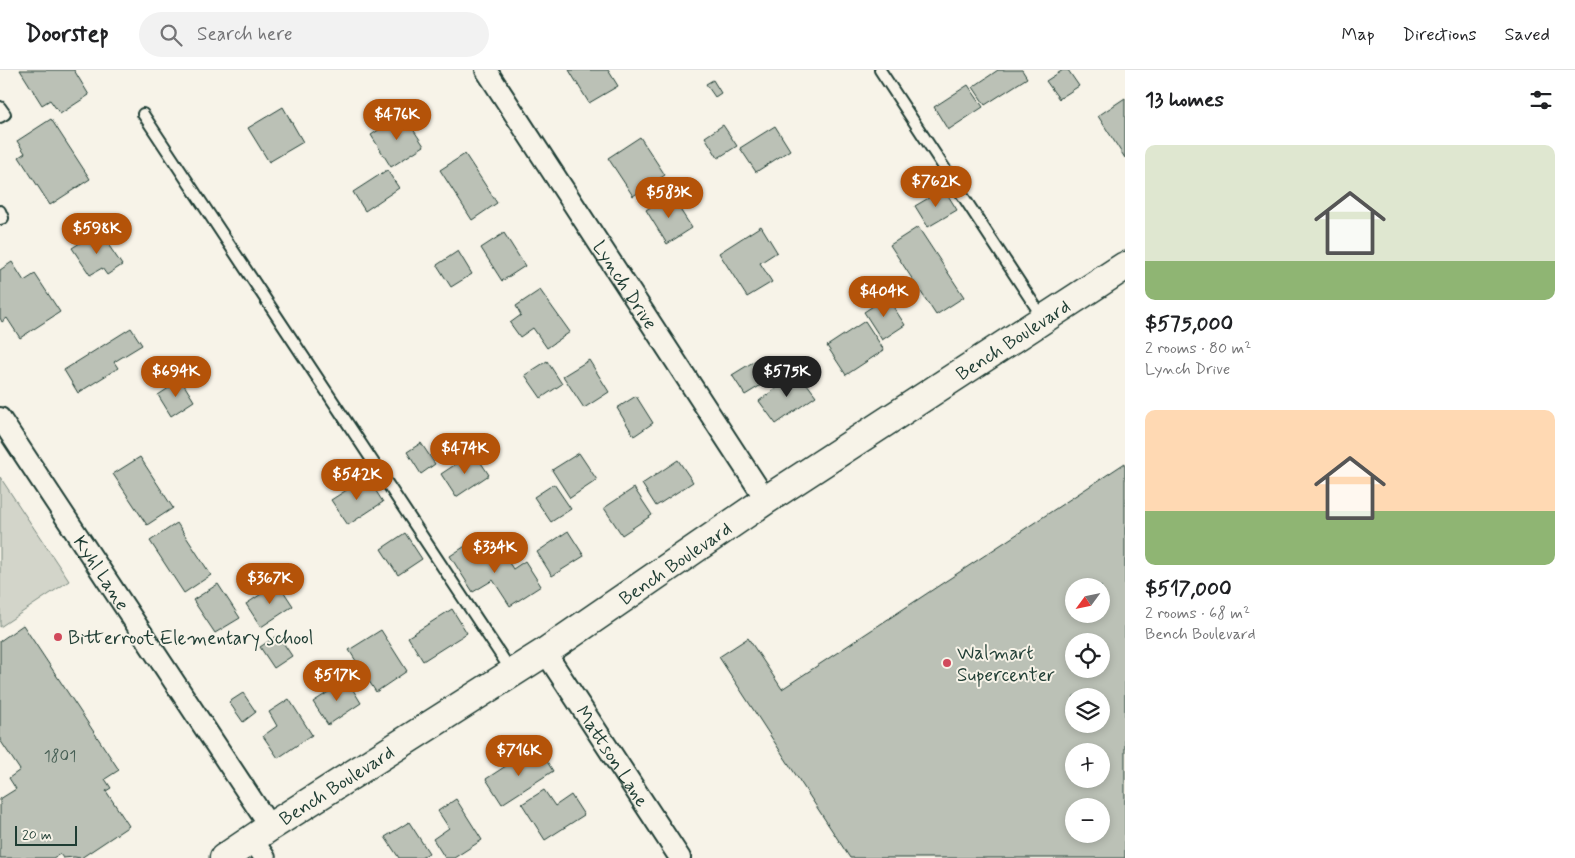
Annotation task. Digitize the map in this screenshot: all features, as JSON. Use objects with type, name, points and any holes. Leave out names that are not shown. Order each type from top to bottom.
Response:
[{"type":"main road","name":"Bench Boulevard","points":[[224,858],[262,841],[545,652],[766,500],[1125,266]]},
{"type":"street","name":"Lynch Drive","points":[[486,70],[766,500]]},
{"type":"street","name":"Kyhl Lane","points":[[0,418],[262,841]]},
{"type":"street","name":"Mattson Lane","points":[[545,652],[680,858]]},
{"type":"lane","points":[[880,70],[1043,319]]},
{"type":"lane","points":[[0,107],[4,114],[0,117]]},
{"type":"lane","points":[[143,114],[513,672]]},
{"type":"lane","points":[[0,211],[3,218],[0,219]]},
{"type":"shaded area","points":[[0,477],[69,581],[0,627]]},
{"type":"building","points":[[20,70],[74,70],[89,95],[60,114],[50,100],[42,105]]},
{"type":"building","points":[[569,70],[608,70],[618,86],[589,103]]},
{"type":"building","points":[[998,70],[1022,70],[1027,78],[985,105],[973,87]]},
{"type":"building","points":[[1063,70],[1068,70],[1079,86],[1059,99],[1046,81]]},
{"type":"building","points":[[713,80],[721,93],[715,97],[706,84]]},
{"type":"building","points":[[968,85],[983,107],[948,130],[934,107]]},
{"type":"building","points":[[1125,98],[1125,158],[1098,116]]},
{"type":"building","points":[[283,107],[303,142],[269,162],[248,128]]},
{"type":"building","points":[[403,114],[424,146],[391,167],[371,135]]},
{"type":"building","points":[[51,119],[90,179],[50,205],[19,157],[25,153],[17,141]]},
{"type":"building","points":[[723,125],[737,146],[718,158],[705,137]]},
{"type":"building","points":[[775,126],[790,150],[756,172],[740,148]]},
{"type":"building","points":[[640,137],[665,175],[633,196],[608,158]]},
{"type":"building","points":[[465,154],[497,203],[472,220],[440,170]]},
{"type":"building","points":[[387,170],[399,188],[365,211],[353,192]]},
{"type":"building","points":[[944,189],[957,210],[928,227],[915,206]]},
{"type":"building","points":[[670,194],[692,228],[667,244],[646,210]]},
{"type":"building","points":[[761,226],[777,252],[760,263],[772,282],[747,297],[719,253]]},
{"type":"building","points":[[918,227],[964,297],[936,315],[890,245]]},
{"type":"building","points":[[99,231],[122,265],[107,275],[102,268],[90,275],[72,248]]},
{"type":"building","points":[[504,233],[525,266],[502,281],[481,248]]},
{"type":"building","points":[[458,251],[472,274],[451,287],[437,265]]},
{"type":"building","points":[[12,262],[24,281],[35,274],[60,312],[20,338],[7,318],[2,322],[0,318],[0,270]]},
{"type":"building","points":[[540,290],[570,332],[547,348],[533,328],[520,337],[510,323],[521,315],[516,306]]},
{"type":"building","points":[[887,297],[905,325],[882,340],[864,312]]},
{"type":"building","points":[[865,321],[884,350],[846,375],[827,346]]},
{"type":"building","points":[[131,328],[142,345],[114,362],[118,368],[78,393],[64,370]]},
{"type":"building","points":[[758,359],[771,379],[745,395],[732,375]]},
{"type":"building","points":[[589,360],[609,392],[584,408],[563,376]]},
{"type":"building","points":[[547,361],[562,384],[541,398],[525,375]]},
{"type":"building","points":[[798,372],[816,396],[776,424],[759,401]]},
{"type":"building","points":[[181,380],[194,401],[171,416],[158,395]]},
{"type":"building","points":[[636,396],[653,423],[634,436],[617,408]]},
{"type":"building","points":[[421,443],[435,464],[421,474],[407,452]]},
{"type":"building","points":[[474,452],[489,475],[456,497],[441,474]]},
{"type":"building","points":[[579,453],[597,480],[570,498],[552,470]]},
{"type":"building","points":[[140,457],[173,508],[147,525],[113,474]]},
{"type":"building","points":[[678,460],[693,482],[656,506],[642,484]]},
{"type":"building","name":"Walmart Supercenter","points":[[1125,463],[1125,858],[850,858],[719,657],[748,638],[782,689]]},
{"type":"building","points":[[367,477],[383,502],[348,525],[331,500]]},
{"type":"building","points":[[554,484],[571,509],[551,522],[534,497]]},
{"type":"building","points":[[634,488],[652,515],[622,535],[604,508]]},
{"type":"building","points":[[177,523],[211,575],[184,593],[150,541]]},
{"type":"building","points":[[568,531],[584,556],[552,576],[537,552]]},
{"type":"building","points":[[405,533],[422,559],[398,575],[381,549]]},
{"type":"building","points":[[473,541],[486,562],[502,552],[513,569],[525,561],[541,586],[510,606],[493,580],[473,592],[450,556]]},
{"type":"building","points":[[278,583],[293,606],[261,627],[246,604]]},
{"type":"building","points":[[218,584],[240,618],[215,633],[193,600]]},
{"type":"building","points":[[452,609],[467,633],[423,661],[408,637]]},
{"type":"building","points":[[23,625],[119,770],[105,779],[111,788],[106,791],[129,826],[81,858],[63,858],[60,854],[53,858],[0,858],[0,799],[16,789],[9,778],[20,770],[0,740],[0,641]]},
{"type":"building","points":[[381,630],[407,671],[376,692],[349,650]]},
{"type":"building","points":[[278,635],[292,656],[274,668],[260,647]]},
{"type":"building","points":[[347,680],[361,703],[328,725],[313,702]]},
{"type":"building","points":[[243,693],[256,712],[243,722],[229,702]]},
{"type":"building","points":[[289,699],[312,735],[278,758],[263,736],[277,726],[269,712]]},
{"type":"building","points":[[541,752],[553,771],[502,804],[486,779],[521,756],[525,762]]},
{"type":"building","points":[[544,790],[555,806],[571,795],[584,815],[545,840],[522,804]]},
{"type":"building","points":[[456,799],[482,840],[454,858],[445,858],[433,839],[449,828],[438,811]]},
{"type":"building","points":[[409,822],[429,853],[421,858],[399,858],[385,837]]},
{"type":"place","name":"Bitterroot Elementary School","points":[[58,637]]},
{"type":"place","name":"Walmart Supercenter","points":[[947,663]]}]
